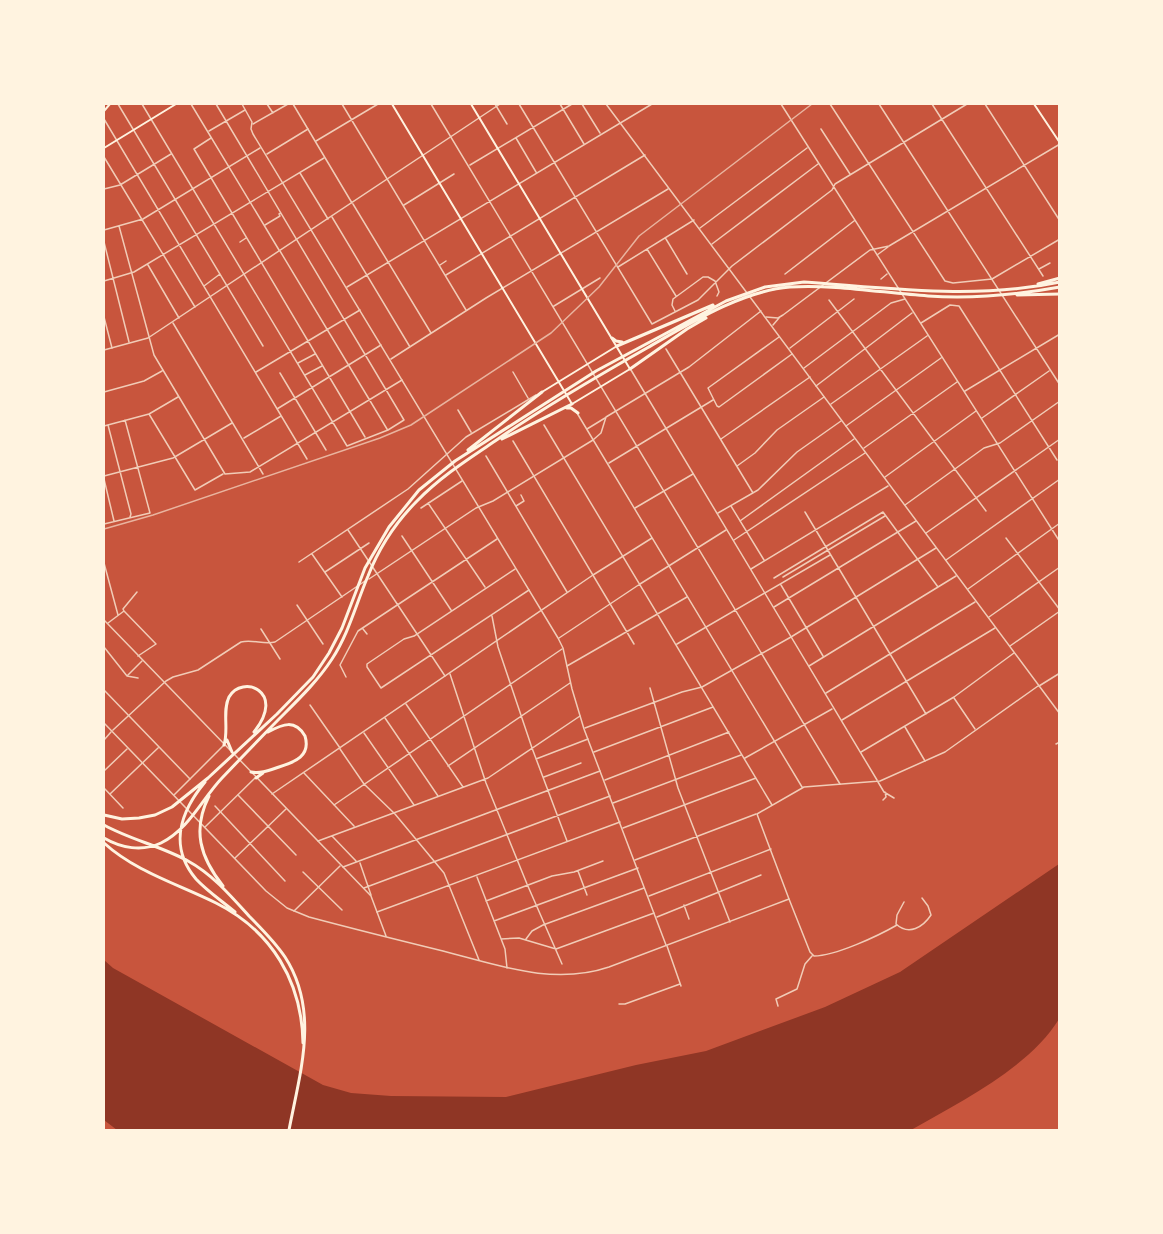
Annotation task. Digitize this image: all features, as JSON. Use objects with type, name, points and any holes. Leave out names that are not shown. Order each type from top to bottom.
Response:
[{"type":"highway","points":[[104,838],[121,845],[141,848],[161,843],[182,829],[211,791],[316,681],[330,662],[346,633],[374,563],[400,520],[422,496],[484,448],[562,397],[620,363],[688,325],[744,299],[784,288],[951,292],[1006,290],[1059,282]]},
{"type":"highway","points":[[1009,295],[1059,282]]},
{"type":"highway","points":[[455,460],[618,358],[726,301],[752,290],[784,283],[819,283],[954,297],[1059,294]]},
{"type":"highway","points":[[617,346],[726,301]]},
{"type":"highway","points":[[630,369],[687,329],[729,306]]},
{"type":"highway","points":[[612,338],[624,342]]},
{"type":"highway","points":[[104,815],[135,819],[152,816],[172,807],[208,778],[299,691],[323,662],[339,635],[370,558],[389,526],[406,505],[427,483],[542,392]]},
{"type":"highway","points":[[484,448],[572,404]]},
{"type":"highway","points":[[562,410],[571,408],[578,413]]},
{"type":"highway","points":[[224,745],[229,697],[238,689],[250,687],[263,694],[267,708],[263,720],[248,739]]},
{"type":"highway","points":[[256,778],[264,772],[298,760],[307,747],[304,734],[293,724],[279,725],[267,733]]},
{"type":"highway","points":[[226,736],[233,753]]},
{"type":"highway","points":[[251,772],[264,772]]},
{"type":"highway","points":[[208,778],[189,803],[184,815],[180,837],[183,856],[190,870],[201,883],[260,935],[286,968],[300,1007],[303,1056],[288,1131]]},
{"type":"highway","points":[[211,791],[200,818],[201,845],[207,861],[232,897],[287,960],[304,1002],[306,1022],[304,1049],[288,1131]]},
{"type":"highway","points":[[104,826],[166,850],[190,862],[232,897]]},
{"type":"highway","points":[[104,826],[167,852],[198,868],[226,893],[274,943]]},
{"type":"highway","points":[[104,843],[133,864],[215,902],[243,919]]},
{"type":"main road","points":[[104,111],[110,104]]},
{"type":"main road","points":[[104,148],[176,104]]},
{"type":"main road","points":[[392,104],[572,404],[630,369],[471,104]]},
{"type":"main road","points":[[1034,104],[1059,143]]},
{"type":"main road","points":[[542,392],[617,346]]},
{"type":"main road","points":[[607,352],[616,350],[621,354]]},
{"type":"main road","points":[[568,395],[574,400],[579,399]]},
{"type":"street","points":[[118,104],[263,346]]},
{"type":"street","points":[[142,104],[347,446],[388,430],[404,420],[216,104]]},
{"type":"street","points":[[191,104],[388,430]]},
{"type":"street","points":[[242,104],[253,124],[252,130],[261,147],[563,648],[570,683],[584,729],[621,822],[680,985],[619,1004]]},
{"type":"street","points":[[267,104],[273,113]]},
{"type":"street","points":[[253,124],[288,104]]},
{"type":"street","points":[[292,104],[431,333]]},
{"type":"street","points":[[342,104],[466,311]]},
{"type":"street","points":[[367,104],[370,108]]},
{"type":"street","points":[[315,141],[378,104]]},
{"type":"street","points":[[431,104],[840,784]]},
{"type":"street","points":[[104,350],[148,338],[500,104]]},
{"type":"street","points":[[519,104],[652,324],[698,300],[730,269],[834,189],[835,184],[968,104]]},
{"type":"street","points":[[560,104],[584,144]]},
{"type":"street","points":[[469,166],[572,104]]},
{"type":"street","points":[[582,104],[601,134]]},
{"type":"street","points":[[606,104],[766,316],[1059,714]]},
{"type":"street","points":[[346,287],[652,104]]},
{"type":"street","points":[[781,104],[1059,542]]},
{"type":"street","points":[[830,104],[945,281],[953,283],[992,279],[1059,239]]},
{"type":"street","points":[[879,104],[1059,385]]},
{"type":"street","points":[[932,104],[1043,276]]},
{"type":"street","points":[[984,104],[1059,221]]},
{"type":"street","points":[[496,105],[507,124]]},
{"type":"street","points":[[208,132],[245,110]]},
{"type":"street","points":[[104,119],[307,459]]},
{"type":"street","points":[[266,155],[308,129]]},
{"type":"street","points":[[821,129],[850,175]]},
{"type":"street","points":[[211,137],[194,148],[366,438]]},
{"type":"street","points":[[516,138],[537,172]]},
{"type":"street","points":[[876,255],[1059,143]]},
{"type":"street","points":[[104,230],[142,220],[261,147]]},
{"type":"street","points":[[700,228],[807,147]]},
{"type":"street","points":[[104,189],[120,184],[172,153]]},
{"type":"street","points":[[445,275],[645,154]]},
{"type":"street","points":[[104,157],[195,307]]},
{"type":"street","points":[[104,281],[131,274],[325,157]]},
{"type":"street","points":[[712,244],[818,164]]},
{"type":"street","points":[[300,172],[328,219]]},
{"type":"street","points":[[403,205],[454,174]]},
{"type":"street","points":[[390,360],[466,311],[670,188]]},
{"type":"street","points":[[264,225],[280,216],[281,213]]},
{"type":"street","points":[[332,217],[410,347]]},
{"type":"street","points":[[617,267],[694,220]]},
{"type":"street","points":[[785,274],[854,221]]},
{"type":"street","points":[[119,226],[155,357],[225,474]]},
{"type":"street","points":[[240,242],[246,238]]},
{"type":"street","points":[[666,238],[687,274]]},
{"type":"street","points":[[104,242],[130,344]]},
{"type":"street","points":[[772,326],[779,321],[779,318],[872,249],[889,246]]},
{"type":"street","points":[[647,249],[676,297]]},
{"type":"street","points":[[439,265],[446,261]]},
{"type":"street","points":[[1038,270],[1050,263]]},
{"type":"street","points":[[147,264],[179,318]]},
{"type":"street","points":[[204,286],[220,274]]},
{"type":"street","points":[[881,279],[888,274]]},
{"type":"street","points":[[675,312],[671,304],[676,297],[703,277],[711,278],[716,283],[719,292],[717,296]]},
{"type":"street","points":[[553,306],[600,278]]},
{"type":"street","points":[[789,349],[854,299]]},
{"type":"street","points":[[804,369],[891,303],[905,299]]},
{"type":"street","points":[[829,300],[986,511]]},
{"type":"street","points":[[920,323],[948,306],[957,305],[1058,460]]},
{"type":"street","points":[[256,372],[360,310]]},
{"type":"street","points":[[586,429],[680,372],[761,311]]},
{"type":"street","points":[[816,386],[913,313]]},
{"type":"street","points":[[766,316],[779,318]]},
{"type":"street","points":[[104,317],[112,348]]},
{"type":"street","points":[[173,322],[263,474]]},
{"type":"street","points":[[964,392],[1059,334]]},
{"type":"street","points":[[779,336],[708,388],[713,400],[719,407],[792,354]]},
{"type":"street","points":[[830,405],[928,336]]},
{"type":"street","points":[[278,409],[381,345]]},
{"type":"street","points":[[666,349],[753,493]]},
{"type":"street","points":[[298,363],[315,353]]},
{"type":"street","points":[[846,426],[942,358]]},
{"type":"street","points":[[305,375],[323,365]]},
{"type":"street","points":[[630,369],[884,792],[886,797],[883,800]]},
{"type":"street","points":[[104,392],[144,381],[163,370]]},
{"type":"street","points":[[981,418],[1050,370]]},
{"type":"street","points":[[513,372],[529,399]]},
{"type":"street","points":[[280,373],[326,450]]},
{"type":"street","points":[[720,439],[810,377]]},
{"type":"street","points":[[149,414],[195,490],[225,474],[248,473],[402,380]]},
{"type":"street","points":[[863,449],[957,382]]},
{"type":"street","points":[[299,562],[412,486],[472,433],[542,392]]},
{"type":"street","points":[[104,426],[149,414],[178,397]]},
{"type":"street","points":[[737,467],[785,424],[824,397]]},
{"type":"street","points":[[608,464],[713,400]]},
{"type":"street","points":[[905,505],[984,448],[997,444],[1059,401]]},
{"type":"street","points":[[572,404],[802,788]]},
{"type":"street","points":[[458,410],[472,433]]},
{"type":"street","points":[[884,477],[976,411]]},
{"type":"street","points":[[243,439],[281,415]]},
{"type":"street","points":[[104,740],[164,682],[198,670],[241,642],[249,640],[270,643],[445,528],[593,440],[601,433],[606,417]]},
{"type":"street","points":[[104,524],[150,513],[125,420]]},
{"type":"street","points":[[717,514],[762,487],[797,452],[842,420]]},
{"type":"street","points":[[114,521],[104,477],[175,457],[232,422]]},
{"type":"street","points":[[108,425],[130,517]]},
{"type":"street","points":[[544,425],[773,806]]},
{"type":"street","points":[[740,521],[855,438]]},
{"type":"street","points":[[926,533],[1059,439]]},
{"type":"street","points":[[513,441],[634,645]]},
{"type":"street","points":[[733,540],[866,453]]},
{"type":"street","points":[[486,456],[568,593]]},
{"type":"street","points":[[635,509],[694,474]]},
{"type":"street","points":[[946,561],[1059,479]]},
{"type":"street","points":[[421,508],[463,480]]},
{"type":"street","points":[[751,570],[890,485]]},
{"type":"street","points":[[516,506],[524,501],[521,495]]},
{"type":"street","points":[[428,503],[486,589]]},
{"type":"street","points":[[731,506],[764,561]]},
{"type":"street","points":[[805,512],[926,714]]},
{"type":"street","points":[[774,578],[882,512],[938,587]]},
{"type":"street","points":[[783,577],[886,515]]},
{"type":"street","points":[[774,608],[916,521]]},
{"type":"street","points":[[967,589],[1059,523]]},
{"type":"street","points":[[348,529],[446,676]]},
{"type":"street","points":[[558,638],[727,530]]},
{"type":"street","points":[[402,536],[452,611]]},
{"type":"street","points":[[346,677],[340,665],[356,634],[362,628],[498,538]]},
{"type":"street","points":[[272,794],[593,575],[652,538]]},
{"type":"street","points":[[1006,538],[1059,611],[1010,647]]},
{"type":"street","points":[[325,572],[369,543]]},
{"type":"street","points":[[584,729],[702,687],[936,548]]},
{"type":"street","points":[[312,553],[342,597]]},
{"type":"street","points":[[676,645],[830,555]]},
{"type":"street","points":[[104,563],[117,615]]},
{"type":"street","points":[[988,618],[1059,567]]},
{"type":"street","points":[[516,568],[417,634],[404,639],[367,664],[381,688],[529,590]]},
{"type":"street","points":[[808,666],[957,576]]},
{"type":"street","points":[[780,585],[824,657]]},
{"type":"street","points":[[107,623],[124,611],[137,592]]},
{"type":"street","points":[[567,666],[687,597]]},
{"type":"street","points":[[825,694],[976,602]]},
{"type":"street","points":[[297,605],[323,644]]},
{"type":"street","points":[[124,611],[156,644],[138,656]]},
{"type":"street","points":[[492,615],[496,642],[567,842]]},
{"type":"street","points":[[104,620],[371,896]]},
{"type":"street","points":[[362,628],[367,634]]},
{"type":"street","points":[[841,720],[995,628]]},
{"type":"street","points":[[261,629],[280,659]]},
{"type":"street","points":[[104,647],[127,676],[138,678]]},
{"type":"street","points":[[334,805],[563,648]]},
{"type":"street","points":[[860,752],[954,697],[1014,653]]},
{"type":"street","points":[[127,676],[143,660]]},
{"type":"street","points":[[634,860],[757,813],[802,788],[877,781],[925,761],[945,752],[1059,673]]},
{"type":"street","points":[[449,674],[485,779],[527,885],[562,964]]},
{"type":"street","points":[[448,766],[570,683]]},
{"type":"street","points":[[650,688],[684,805],[730,922]]},
{"type":"street","points":[[104,690],[190,779]]},
{"type":"street","points":[[954,697],[976,731]]},
{"type":"street","points":[[405,703],[463,787]]},
{"type":"street","points":[[310,705],[364,784],[393,813],[444,873],[479,960]]},
{"type":"street","points":[[593,752],[713,706]]},
{"type":"street","points":[[744,758],[834,708]]},
{"type":"street","points":[[317,841],[485,779],[580,716]]},
{"type":"street","points":[[384,718],[438,796]]},
{"type":"street","points":[[104,723],[273,898],[309,917],[386,937],[507,968],[562,976],[597,971],[789,899]]},
{"type":"street","points":[[905,726],[925,761]]},
{"type":"street","points":[[363,732],[414,806]]},
{"type":"street","points":[[604,780],[729,732]]},
{"type":"street","points":[[536,759],[588,739]]},
{"type":"street","points":[[173,795],[224,745]]},
{"type":"street","points":[[104,771],[128,748]]},
{"type":"street","points":[[110,794],[159,748]]},
{"type":"street","points":[[613,803],[742,754]]},
{"type":"street","points":[[543,778],[581,763]]},
{"type":"street","points":[[294,911],[342,866],[600,771]]},
{"type":"street","points":[[303,772],[355,827]]},
{"type":"street","points":[[623,828],[756,777]]},
{"type":"street","points":[[202,827],[256,778]]},
{"type":"street","points":[[104,788],[123,808]]},
{"type":"street","points":[[884,792],[894,798]]},
{"type":"street","points":[[237,795],[296,855]]},
{"type":"street","points":[[363,888],[610,796]]},
{"type":"street","points":[[215,806],[285,881]]},
{"type":"street","points":[[235,859],[286,809]]},
{"type":"street","points":[[757,813],[812,956],[812,959],[805,964],[797,989],[776,999],[778,1006]]},
{"type":"street","points":[[377,912],[621,822]]},
{"type":"street","points":[[332,836],[358,861],[386,937]]},
{"type":"street","points":[[648,896],[771,849]]},
{"type":"street","points":[[486,901],[557,874],[578,870],[603,861]]},
{"type":"street","points":[[494,921],[638,868]]},
{"type":"street","points":[[578,870],[587,895]]},
{"type":"street","points":[[303,872],[342,910]]},
{"type":"street","points":[[656,917],[761,875]]},
{"type":"street","points":[[476,876],[506,953],[507,968]]},
{"type":"street","points":[[525,940],[532,931],[546,924],[645,888]]},
{"type":"street","points":[[812,956],[824,955],[862,942],[897,925],[911,930],[920,927],[931,915],[922,898]]},
{"type":"street","points":[[897,925],[897,915],[904,902]]},
{"type":"street","points":[[683,905],[689,919]]},
{"type":"street","points":[[501,939],[525,940],[556,949],[654,913]]},
{"type":"shaded area","points":[[1059,864],[1059,1019],[1046,1037],[1012,1068],[911,1130],[117,1130],[104,1120],[104,960],[113,968],[323,1085],[351,1093],[391,1096],[506,1097],[636,1065],[706,1051],[825,1007],[900,972]]},
{"type":"railway","points":[[104,529],[153,515],[380,438],[411,425],[551,333],[599,287],[639,236],[812,104]]}]
